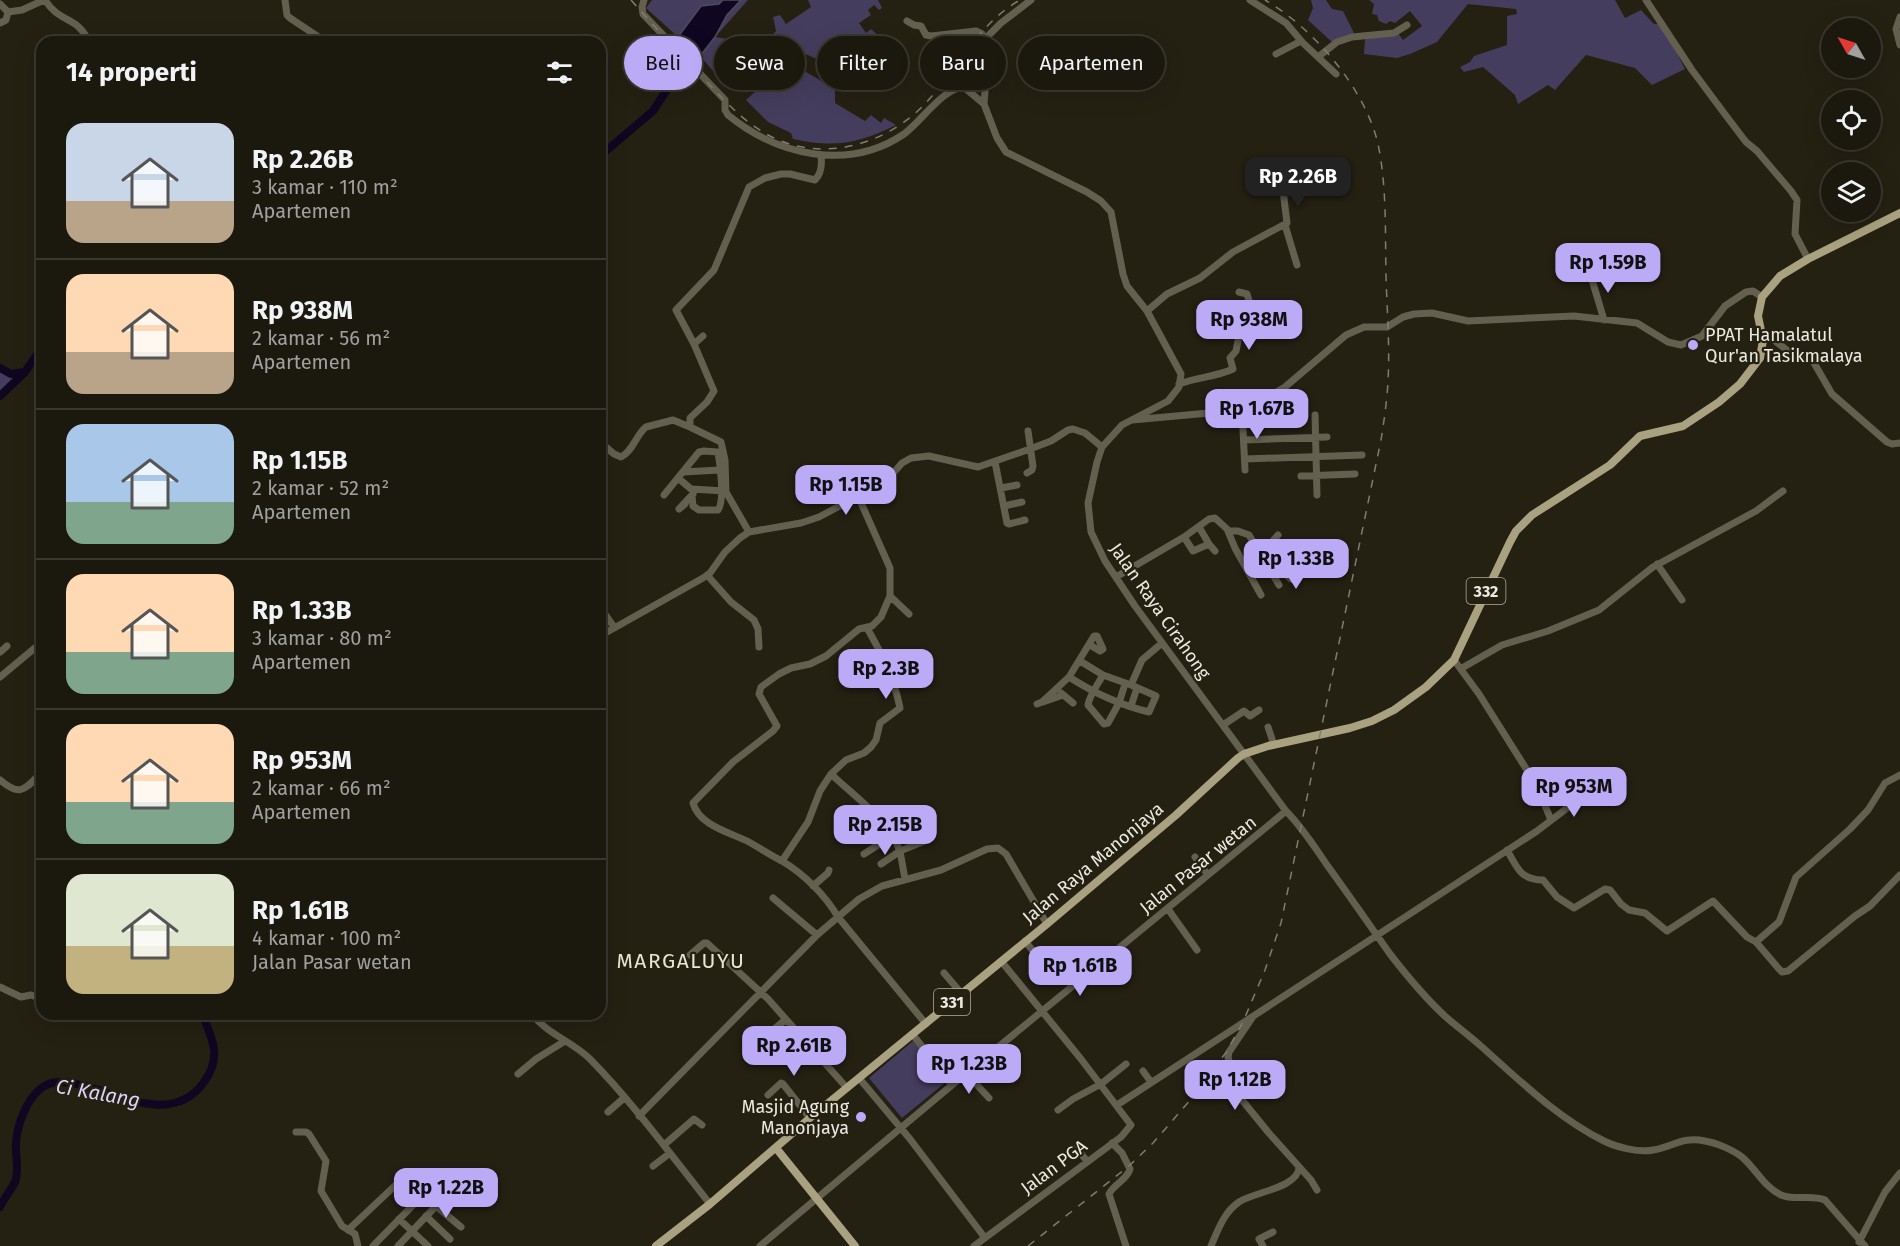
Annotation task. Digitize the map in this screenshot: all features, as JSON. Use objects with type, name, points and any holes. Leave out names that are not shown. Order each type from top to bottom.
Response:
[{"type":"main road","points":[[1762,297],[1780,276],[1900,213]]},
{"type":"main road","name":"332","points":[[1244,754],[1350,728],[1380,718],[1426,687],[1454,660],[1510,542],[1516,531],[1532,515],[1610,465],[1640,436],[1683,426],[1740,384],[1760,358],[1763,340],[1758,316],[1762,297]]},
{"type":"main road","name":"Jalan Raya Manonjaya","points":[[656,1246],[1047,924],[1244,754]]},
{"type":"main road","points":[[776,1148],[855,1246]]},
{"type":"street","points":[[8,12],[22,10],[45,0],[59,16],[80,27],[85,36]]},
{"type":"street","points":[[285,0],[287,15],[317,36]]},
{"type":"street","points":[[644,0],[642,8],[644,14],[724,100],[728,115],[762,138],[791,149],[821,156],[851,154],[876,148],[905,134],[947,93],[956,89],[965,88],[984,104]]},
{"type":"street","points":[[988,36],[1031,0]]},
{"type":"street","points":[[1250,0],[1286,23],[1301,41],[1336,74]]},
{"type":"street","points":[[1646,0],[1724,113],[1746,142],[1782,178],[1797,200],[1795,234],[1808,260]]},
{"type":"street","points":[[0,4],[8,12]]},
{"type":"street","points":[[0,23],[6,20],[8,12]]},
{"type":"street","points":[[1900,16],[1896,29],[1900,45]]},
{"type":"street","points":[[907,21],[914,26],[921,26],[926,35],[976,31],[982,36]]},
{"type":"street","points":[[1318,57],[1337,42],[1352,37],[1394,33],[1407,25]]},
{"type":"street","points":[[1276,54],[1301,41]]},
{"type":"street","points":[[984,90],[984,104],[997,138],[1006,152],[1087,192],[1108,207],[1113,218],[1125,280],[1147,311],[1180,370],[1179,384]]},
{"type":"street","points":[[690,427],[690,418],[707,402],[714,391],[677,308],[714,270],[749,187],[765,178],[781,174],[815,180],[822,164],[821,156]]},
{"type":"street","points":[[1280,166],[1287,218],[1285,225],[1297,265]]},
{"type":"street","points":[[1147,311],[1167,294],[1200,278],[1233,252],[1285,225]]},
{"type":"street","points":[[1590,273],[1604,320]]},
{"type":"street","points":[[1132,420],[1242,410],[1285,387],[1346,335],[1364,327],[1387,327],[1414,314],[1431,313],[1468,321],[1574,316],[1638,323],[1668,342],[1681,345],[1702,336],[1725,306],[1746,292],[1753,291],[1762,297]]},
{"type":"street","points":[[1179,384],[1233,369],[1230,358],[1236,351],[1239,336],[1254,317],[1247,294],[1239,292]]},
{"type":"street","points":[[694,344],[703,336]]},
{"type":"street","points":[[1763,340],[1769,336],[1788,351],[1810,356],[1832,394],[1887,442],[1900,443]]},
{"type":"street","name":"Jalan Raya Cirahong","points":[[1179,384],[1177,391],[1168,401],[1122,425],[1102,447],[1089,503],[1089,524],[1097,546],[1116,577],[1286,811]]},
{"type":"street","points":[[1242,410],[1245,470]]},
{"type":"street","points":[[1315,415],[1317,495]]},
{"type":"street","points":[[606,447],[621,457],[630,451],[646,427],[673,420],[721,442],[725,460],[724,491],[722,505],[718,510],[697,510],[693,506],[694,493],[681,475]]},
{"type":"street","points":[[606,632],[707,575],[725,552],[749,532],[810,521],[889,478],[902,463],[911,458],[929,456],[978,467],[1052,441],[1073,429],[1084,433],[1102,447]]},
{"type":"street","points":[[1027,473],[1033,469],[1028,431]]},
{"type":"street","points":[[1245,440],[1327,437]]},
{"type":"street","points":[[664,495],[697,454],[704,451],[719,453],[724,491],[749,532]]},
{"type":"street","points":[[1245,459],[1362,455]]},
{"type":"street","points":[[995,462],[1008,524],[1025,520]]},
{"type":"street","points":[[681,475],[720,470]]},
{"type":"street","points":[[1301,476],[1355,474]]},
{"type":"street","points":[[1001,488],[1017,485]]},
{"type":"street","points":[[1462,668],[1504,644],[1548,631],[1599,610],[1657,564],[1756,510],[1783,490]]},
{"type":"street","points":[[685,504],[679,509],[694,493],[724,491]]},
{"type":"street","points":[[858,496],[890,568],[891,596],[878,622],[859,629],[826,656],[810,664],[791,668],[761,687],[759,694],[777,726],[733,762],[695,800],[694,808],[718,830],[749,842],[796,869],[832,907],[926,1024]]},
{"type":"street","points":[[1004,506],[1022,502]]},
{"type":"street","points":[[1116,577],[1215,518],[1229,531],[1235,548],[1261,595]]},
{"type":"street","points":[[1199,527],[1215,551]]},
{"type":"street","points":[[1229,531],[1246,534],[1262,554],[1279,585]]},
{"type":"street","points":[[1262,554],[1278,535]]},
{"type":"street","points":[[1184,537],[1193,551],[1209,544]]},
{"type":"street","points":[[1277,567],[1295,547]]},
{"type":"street","points":[[1262,554],[1291,579],[1309,560]]},
{"type":"street","points":[[1657,564],[1682,600]]},
{"type":"street","points":[[707,575],[731,602],[754,620],[758,629],[759,647]]},
{"type":"street","points":[[891,596],[909,614]]},
{"type":"street","points":[[606,616],[614,627]]},
{"type":"street","points":[[782,861],[808,822],[820,791],[831,774],[846,760],[864,753],[871,747],[876,740],[880,723],[900,708],[883,655],[867,627]]},
{"type":"street","points":[[1102,675],[1094,693],[1090,696],[1088,705],[1104,724],[1108,723],[1131,686],[1142,660],[1162,643]]},
{"type":"street","points":[[1040,703],[1060,692],[1089,645]]},
{"type":"street","points":[[0,651],[7,646]]},
{"type":"street","points":[[0,677],[36,647]]},
{"type":"street","points":[[1454,660],[1462,668],[1537,786],[1551,820]]},
{"type":"street","points":[[1069,677],[1094,693],[1149,712],[1156,696],[1102,675],[1080,661]]},
{"type":"street","points":[[1112,678],[1116,670]]},
{"type":"street","points":[[1131,686],[1131,706]]},
{"type":"street","points":[[1060,692],[1072,703]]},
{"type":"street","points":[[1223,725],[1244,711],[1250,716],[1259,711]]},
{"type":"street","points":[[1268,727],[1274,745]]},
{"type":"street","points":[[1001,961],[1117,1105],[1538,831],[1621,773]]},
{"type":"street","points":[[831,774],[883,822],[900,851],[905,879]]},
{"type":"street","points":[[1756,942],[1779,922],[1794,882],[1800,873],[1850,829],[1871,807],[1885,783],[1900,774]]},
{"type":"street","points":[[0,780],[19,791],[25,789],[36,778]]},
{"type":"street","points":[[1286,811],[1310,839],[1416,986],[1447,1018],[1480,1044],[1531,1091],[1586,1130],[1612,1144],[1644,1151],[1658,1149],[1684,1139],[1716,1144],[1742,1157],[1778,1194],[1787,1197],[1818,1197],[1825,1200],[1862,1244],[1885,1192],[1900,1173]]},
{"type":"street","name":"Jalan Pasar wetan","points":[[760,1246],[1286,811]]},
{"type":"street","points":[[900,814],[918,843]]},
{"type":"street","points":[[864,854],[892,836]]},
{"type":"street","points":[[880,864],[900,851],[927,840]]},
{"type":"street","points":[[639,1116],[818,935],[870,891],[941,870],[987,849],[998,848],[1006,854],[1047,924]]},
{"type":"street","points":[[1507,850],[1525,877],[1530,880],[1543,880],[1561,901],[1574,908],[1605,889],[1610,891],[1621,904],[1644,913],[1667,931],[1713,901],[1733,923],[1756,942],[1782,972],[1788,971],[1870,906],[1900,875]]},
{"type":"street","points":[[1195,857],[1208,875]]},
{"type":"street","points":[[813,886],[829,870]]},
{"type":"street","points":[[773,898],[818,935]]},
{"type":"street","points":[[1168,909],[1197,950]]},
{"type":"street","points":[[1025,941],[1037,956]]},
{"type":"street","points":[[690,955],[707,943],[761,992],[847,1088]]},
{"type":"street","points":[[944,973],[962,994]]},
{"type":"street","points":[[0,987],[21,997],[31,995],[36,997]]},
{"type":"street","points":[[1253,1016],[1229,1052],[1228,1057],[1236,1088],[1257,1120],[1311,1180],[1317,1190]]},
{"type":"street","points":[[539,1020],[588,1057],[664,1145],[710,1203]]},
{"type":"street","points":[[754,1046],[785,1020]]},
{"type":"street","points":[[913,1035],[952,1085]]},
{"type":"street","points":[[518,1074],[536,1059],[565,1041]]},
{"type":"street","points":[[1058,1110],[1101,1084],[1126,1064]]},
{"type":"street","points":[[1143,1071],[1151,1082]]},
{"type":"street","points":[[967,1074],[989,1098]]},
{"type":"street","points":[[860,1078],[985,1238]]},
{"type":"street","points":[[768,1095],[781,1083],[783,1084],[810,1118]]},
{"type":"street","points":[[608,1112],[624,1098]]},
{"type":"street","name":"Jalan PGA","points":[[974,1246],[1128,1130],[1131,1125],[1117,1105]]},
{"type":"street","points":[[664,1145],[694,1119],[702,1125]]},
{"type":"street","points":[[296,1132],[309,1134],[324,1157],[326,1161],[321,1191],[342,1226],[355,1234],[358,1246]]},
{"type":"street","points":[[1112,1143],[1122,1154],[1130,1169],[1129,1173],[1116,1184],[1109,1194],[1126,1246]]},
{"type":"street","points":[[1076,1148],[1087,1161]]},
{"type":"street","points":[[653,1166],[670,1153]]},
{"type":"street","points":[[1211,1246],[1228,1212],[1239,1202],[1292,1180],[1299,1173],[1299,1168]]},
{"type":"street","points":[[348,1230],[401,1180]]},
{"type":"street","points":[[373,1246],[422,1196]]},
{"type":"street","points":[[401,1245],[437,1206],[461,1227]]},
{"type":"street","points":[[426,1216],[450,1239]]},
{"type":"street","points":[[399,1219],[428,1246]]},
{"type":"street","points":[[1263,1246],[1259,1239],[1273,1232]]},
{"type":"shaded area","points":[[652,0],[723,0],[720,4],[701,6],[679,36],[646,8]]},
{"type":"shaded area","points":[[723,0],[741,0],[727,15],[716,36],[702,53],[702,36],[679,36],[701,6],[719,4]]},
{"type":"shaded area","points":[[741,0],[748,0],[716,36],[727,15]]},
{"type":"shaded area","points":[[808,0],[878,0],[882,8],[879,10],[874,5],[868,10],[871,15],[859,23],[866,33],[871,29],[879,36],[817,36],[817,59],[805,54],[805,36],[771,36],[776,31],[773,17],[780,15],[786,24],[811,7]]},
{"type":"shaded area","points":[[1311,0],[1326,0],[1332,9],[1343,11],[1354,33],[1332,42],[1308,20],[1313,8]]},
{"type":"shaded area","points":[[1369,0],[1615,0],[1625,18],[1641,10],[1654,24],[1662,24],[1685,69],[1652,85],[1635,68],[1586,55],[1555,90],[1548,85],[1518,104],[1515,95],[1483,67],[1464,72],[1460,67],[1470,62],[1474,56],[1507,45],[1507,16],[1517,14],[1516,9],[1468,4],[1437,42],[1397,58],[1364,54],[1365,39],[1398,33],[1403,40],[1422,26],[1410,11],[1395,23],[1390,21],[1386,24],[1379,21],[1377,15],[1372,14],[1374,4]]},
{"type":"shaded area","points":[[714,38],[714,72],[702,58],[702,53]]},
{"type":"shaded area","points":[[805,71],[817,78],[817,90],[835,90],[835,103],[865,121],[871,115],[881,123],[884,118],[896,125],[857,140],[834,144],[808,142],[793,139],[791,133],[768,122],[746,100],[757,90],[805,90]]},
{"type":"shaded area","points":[[0,372],[13,378],[0,392]]},
{"type":"shaded area","points":[[913,1041],[946,1082],[902,1118],[869,1078]]},
{"type":"waterway","points":[[606,151],[653,111],[667,90]]},
{"type":"waterway","points":[[0,396],[25,372],[36,356]]},
{"type":"waterway","points":[[0,368],[11,374],[24,372]]},
{"type":"waterway","name":"Ci Kalang","points":[[0,1207],[16,1179],[16,1143],[20,1121],[30,1100],[40,1089],[55,1082],[74,1083],[142,1103],[165,1104],[186,1099],[204,1082],[213,1065],[214,1048],[204,1020]]},
{"type":"railway","points":[[631,0],[726,102],[753,126],[783,142],[825,149],[846,147],[867,141],[887,133],[905,121],[922,107],[991,22],[1020,0]]},
{"type":"railway","points":[[1028,1246],[1129,1166],[1153,1143],[1192,1098],[1227,1051],[1243,1022],[1265,970],[1281,923],[1381,440],[1387,396],[1389,355],[1384,193],[1378,144],[1362,102],[1335,62],[1301,26],[1265,0]]},
{"type":"place","name":"PPAT Hamalatul Qur'an Tasikmalaya","points":[[1693,345]]},
{"type":"place","name":"Masjid Agung Manonjaya","points":[[861,1117]]},
{"type":"district","name":"MARGALUYU","points":[[681,961]]}]
